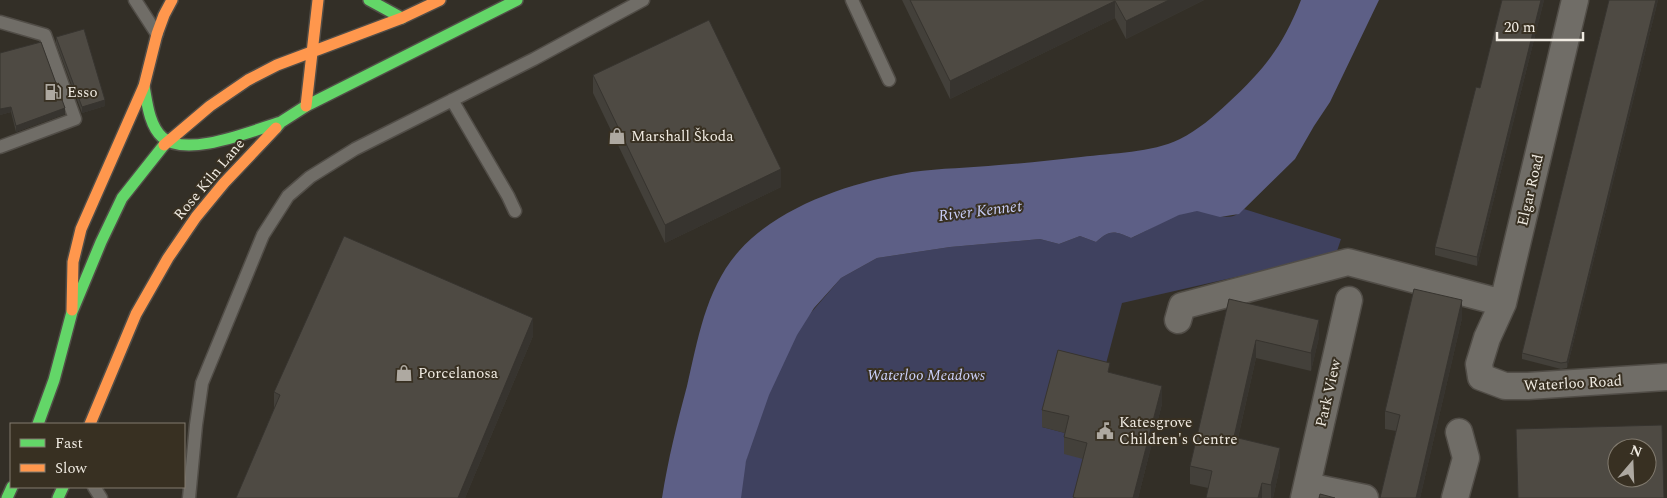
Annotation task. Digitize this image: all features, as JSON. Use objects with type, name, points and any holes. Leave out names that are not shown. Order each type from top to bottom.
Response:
[{"type":"main road","points":[[72,312],[73,262],[81,229],[144,86],[157,34],[172,0]]},
{"type":"main road","points":[[306,106],[318,0]]},
{"type":"main road","points":[[370,0],[402,18]]},
{"type":"main road","points":[[38,423],[54,380],[72,312],[122,198],[167,142],[210,106],[248,80],[277,65],[402,18],[440,0]]},
{"type":"main road","points":[[281,122],[306,106],[517,0]]},
{"type":"main road","points":[[144,86],[154,126],[161,137],[167,142]]},
{"type":"main road","name":"Rose Kiln Lane","points":[[167,142],[179,145],[203,144],[281,122]]},
{"type":"main road","name":"Rose Kiln Lane","points":[[90,423],[136,314],[168,258],[196,217],[281,122]]},
{"type":"street","name":"Elgar Road","points":[[1481,377],[1479,364],[1487,338],[1504,303],[1575,0]]},
{"type":"street","points":[[1178,320],[1182,306],[1348,262],[1504,303]]},
{"type":"street","name":"Park View","points":[[1349,300],[1305,492],[1365,498]]},
{"type":"street","name":"Waterloo Road","points":[[1481,377],[1505,386],[1667,378]]},
{"type":"street","points":[[1456,498],[1466,458],[1459,432]]},
{"type":"lane","points":[[135,0],[157,34]]},
{"type":"lane","points":[[189,498],[202,383],[263,235],[286,200],[310,177],[355,149],[534,59],[643,0]]},
{"type":"lane","points":[[852,0],[889,80]]},
{"type":"lane","points":[[0,22],[44,34],[75,120],[0,147]]},
{"type":"lane","points":[[452,100],[515,211]]},
{"type":"green space","name":"Waterloo Meadows","points":[[1244,209],[1341,239],[1336,254],[1122,303],[1102,379],[1042,427],[1069,434],[1087,460],[1077,498],[736,498],[759,411],[803,309],[809,315],[841,278],[877,258],[950,247],[1040,239],[1059,244],[1080,236],[1096,242],[1113,232],[1131,238],[1180,214],[1202,211],[1226,217],[1238,214]]},
{"type":"water","name":"River Kennet","points":[[1301,0],[1379,0],[1330,102],[1295,159],[1239,214],[1220,217],[1197,211],[1179,215],[1131,238],[1113,232],[1096,242],[1080,236],[1059,244],[1040,239],[950,247],[877,258],[841,278],[814,308],[797,335],[769,395],[746,461],[741,498],[662,498],[673,442],[700,332],[711,298],[718,281],[728,265],[739,251],[756,235],[796,208],[842,189],[889,176],[912,172],[1132,152],[1169,144],[1187,135],[1217,113],[1252,79],[1279,44]]},
{"type":"building","points":[[910,0],[1169,0],[1126,21],[1115,1],[950,81]]},
{"type":"building","points":[[1502,0],[1541,0],[1477,257],[1435,247],[1476,87],[1480,88]]},
{"type":"building","points":[[1609,0],[1656,0],[1567,362],[1561,363],[1522,353]]},
{"type":"building","points":[[709,20],[781,169],[665,225],[593,75]]},
{"type":"building","points":[[84,29],[105,100],[82,107],[56,37]]},
{"type":"building","points":[[41,42],[65,108],[16,126],[11,107],[0,109],[0,53]]},
{"type":"building","name":"Porcelanosa","points":[[344,236],[533,318],[458,498],[236,498],[280,395],[274,392]]},
{"type":"building","points":[[1414,289],[1462,300],[1416,498],[1380,498],[1400,415],[1385,411]]},
{"type":"building","points":[[1229,299],[1319,320],[1311,353],[1256,340],[1234,437],[1280,448],[1271,485],[1262,483],[1258,498],[1206,498],[1212,471],[1190,466]]},
{"type":"building","name":"Katesgrove Children's Centre","points":[[1058,350],[1110,363],[1108,372],[1162,386],[1133,498],[1073,497],[1087,443],[1064,437],[1069,416],[1042,410]]},
{"type":"building","points":[[1662,425],[1664,498],[1518,498],[1516,429]]},
{"type":"building","points":[[1320,494],[1335,498],[1319,498]]},
{"type":"traffic: fast","points":[[369,0],[402,18]]},
{"type":"traffic: fast","points":[[276,128],[281,122],[306,106],[517,0]]},
{"type":"traffic: fast","points":[[144,86],[149,113],[154,126],[162,137],[173,143],[187,145],[220,141],[281,122]]},
{"type":"traffic: fast","points":[[38,423],[54,380],[72,312],[101,242],[122,198],[164,145]]},
{"type":"traffic: fast","points":[[7,498],[12,488]]},
{"type":"traffic: fast","points":[[58,498],[63,488]]},
{"type":"traffic: slow","points":[[72,310],[73,262],[81,229],[144,86],[157,34],[172,0]]},
{"type":"traffic: slow","points":[[306,106],[318,0]]},
{"type":"traffic: slow","points":[[164,145],[210,106],[248,80],[277,65],[402,18],[440,0]]},
{"type":"traffic: slow","points":[[90,423],[136,314],[168,258],[196,217],[224,183],[276,128]]},
{"type":"place","name":"Esso","points":[[53,92]]},
{"type":"place","name":"Marshall Škoda","points":[[617,136]]},
{"type":"place","name":"Porcelanosa","points":[[404,373]]},
{"type":"place","name":"Katesgrove Children's Centre","points":[[1105,431]]}]
